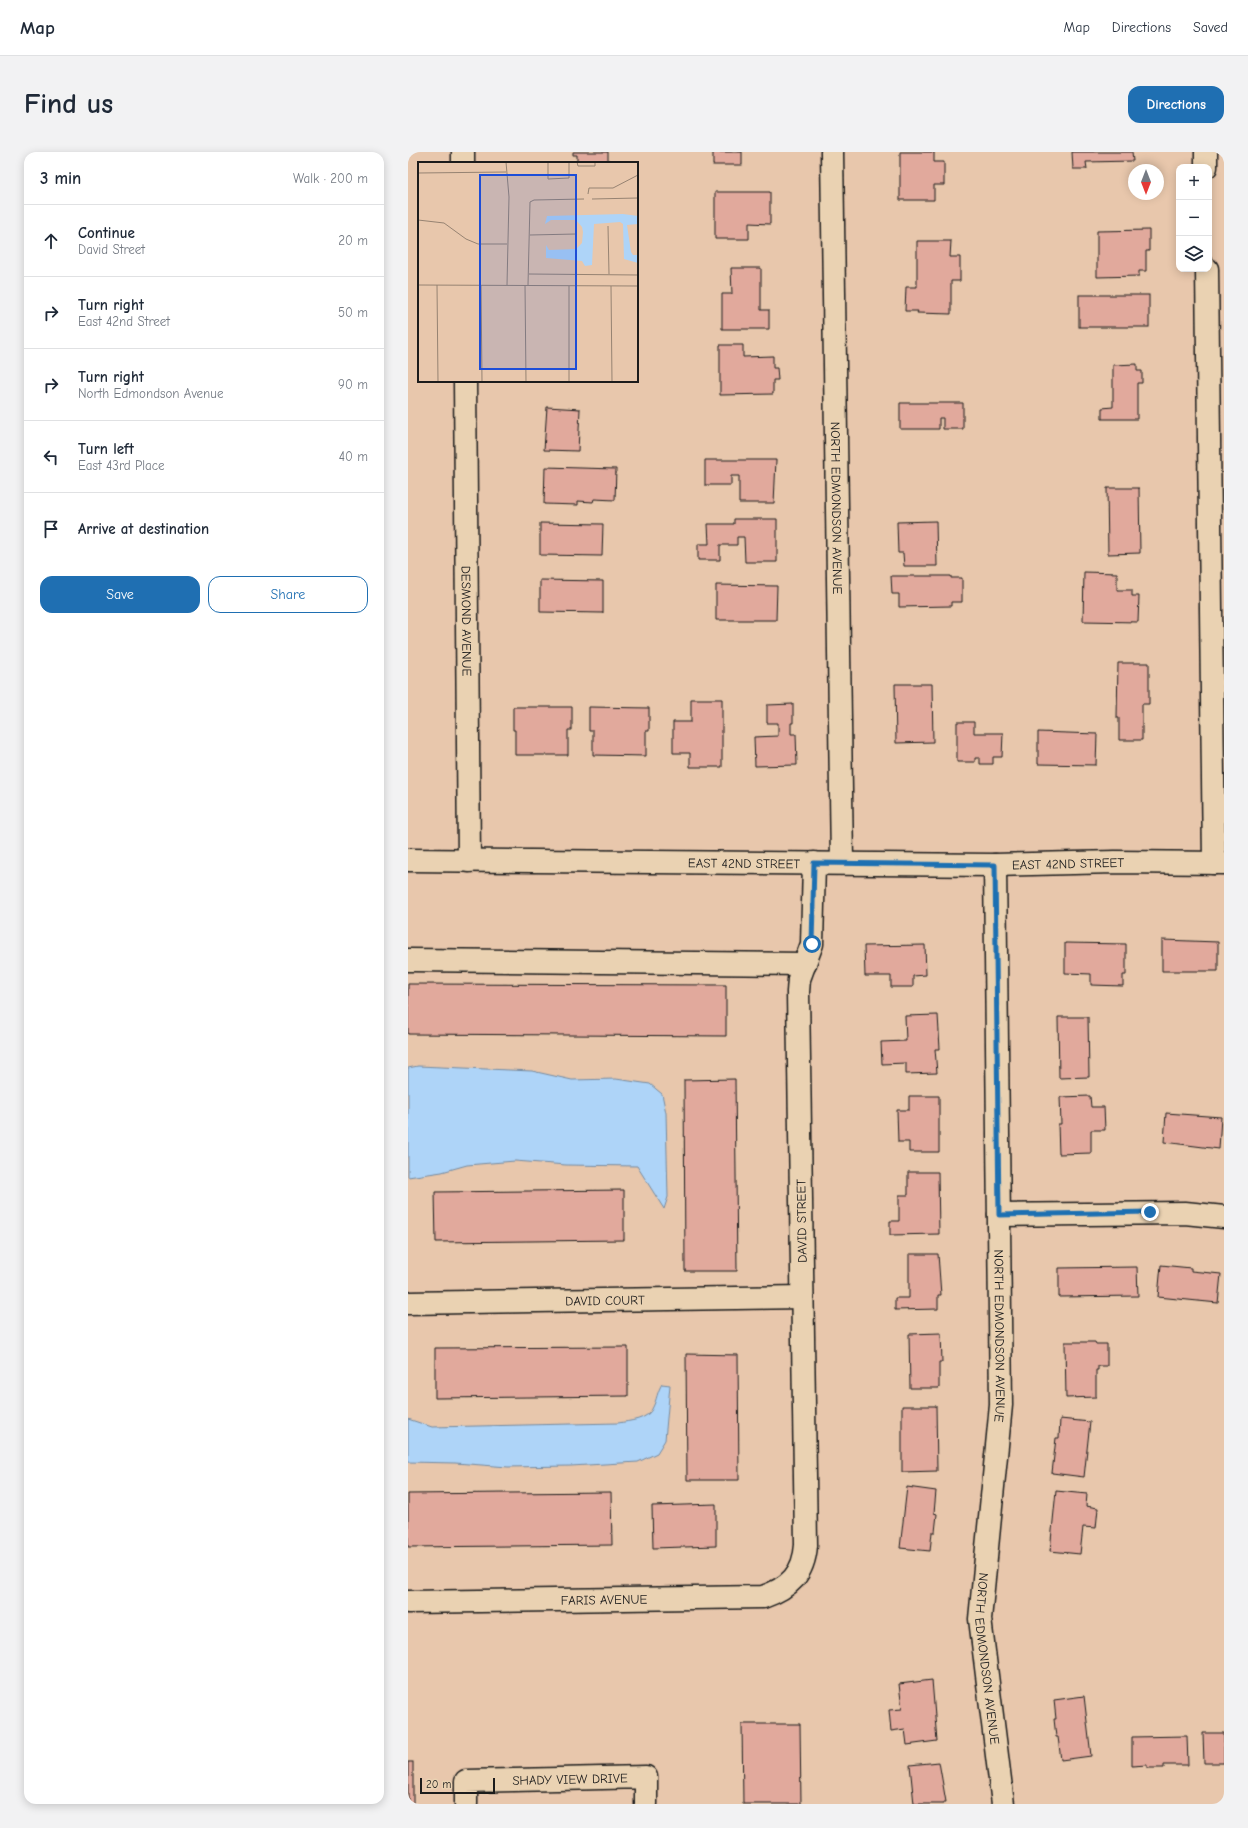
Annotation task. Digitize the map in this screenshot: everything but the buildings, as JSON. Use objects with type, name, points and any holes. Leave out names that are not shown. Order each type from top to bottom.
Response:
[{"type":"street","name":"NORTH EDMONDSON AVENUE","points":[[832,152],[842,863]]},
{"type":"street","points":[[1206,152],[1206,164]]},
{"type":"street","points":[[1208,272],[1219,863]]},
{"type":"street","name":"DESMOND AVENUE","points":[[465,382],[469,861]]},
{"type":"street","name":"EAST 42ND STREET","points":[[408,860],[995,865],[1114,862],[1219,863]]},
{"type":"street","name":"DAVID STREET","points":[[794,1579],[802,1564],[806,1545],[798,992],[799,979],[812,944],[814,863]]},
{"type":"street","name":"NORTH EDMONDSON AVENUE","points":[[995,865],[1001,1405],[980,1619],[1002,1804]]},
{"type":"street","points":[[408,960],[805,964]]},
{"type":"street","points":[[999,1215],[1185,1212],[1224,1217]]},
{"type":"street","name":"DAVID COURT","points":[[408,1303],[802,1297]]},
{"type":"street","name":"FARIS AVENUE","points":[[408,1602],[763,1598],[784,1588],[794,1579]]},
{"type":"street","name":"SHADY VIEW DRIVE","points":[[466,1804],[466,1781],[646,1777],[646,1804]]},
{"type":"water","points":[[418,1066],[532,1071],[572,1080],[616,1079],[650,1084],[662,1094],[666,1113],[668,1197],[664,1209],[637,1166],[566,1165],[515,1161],[467,1165],[442,1172],[408,1177],[408,1068]]},
{"type":"water","points":[[662,1384],[670,1385],[665,1440],[657,1453],[638,1462],[571,1466],[508,1467],[455,1463],[408,1462],[408,1419],[432,1427],[618,1423],[638,1419],[647,1415],[653,1407]]},
{"type":"route","points":[[812,944],[814,863],[995,865],[999,1215],[1150,1212]]}]
